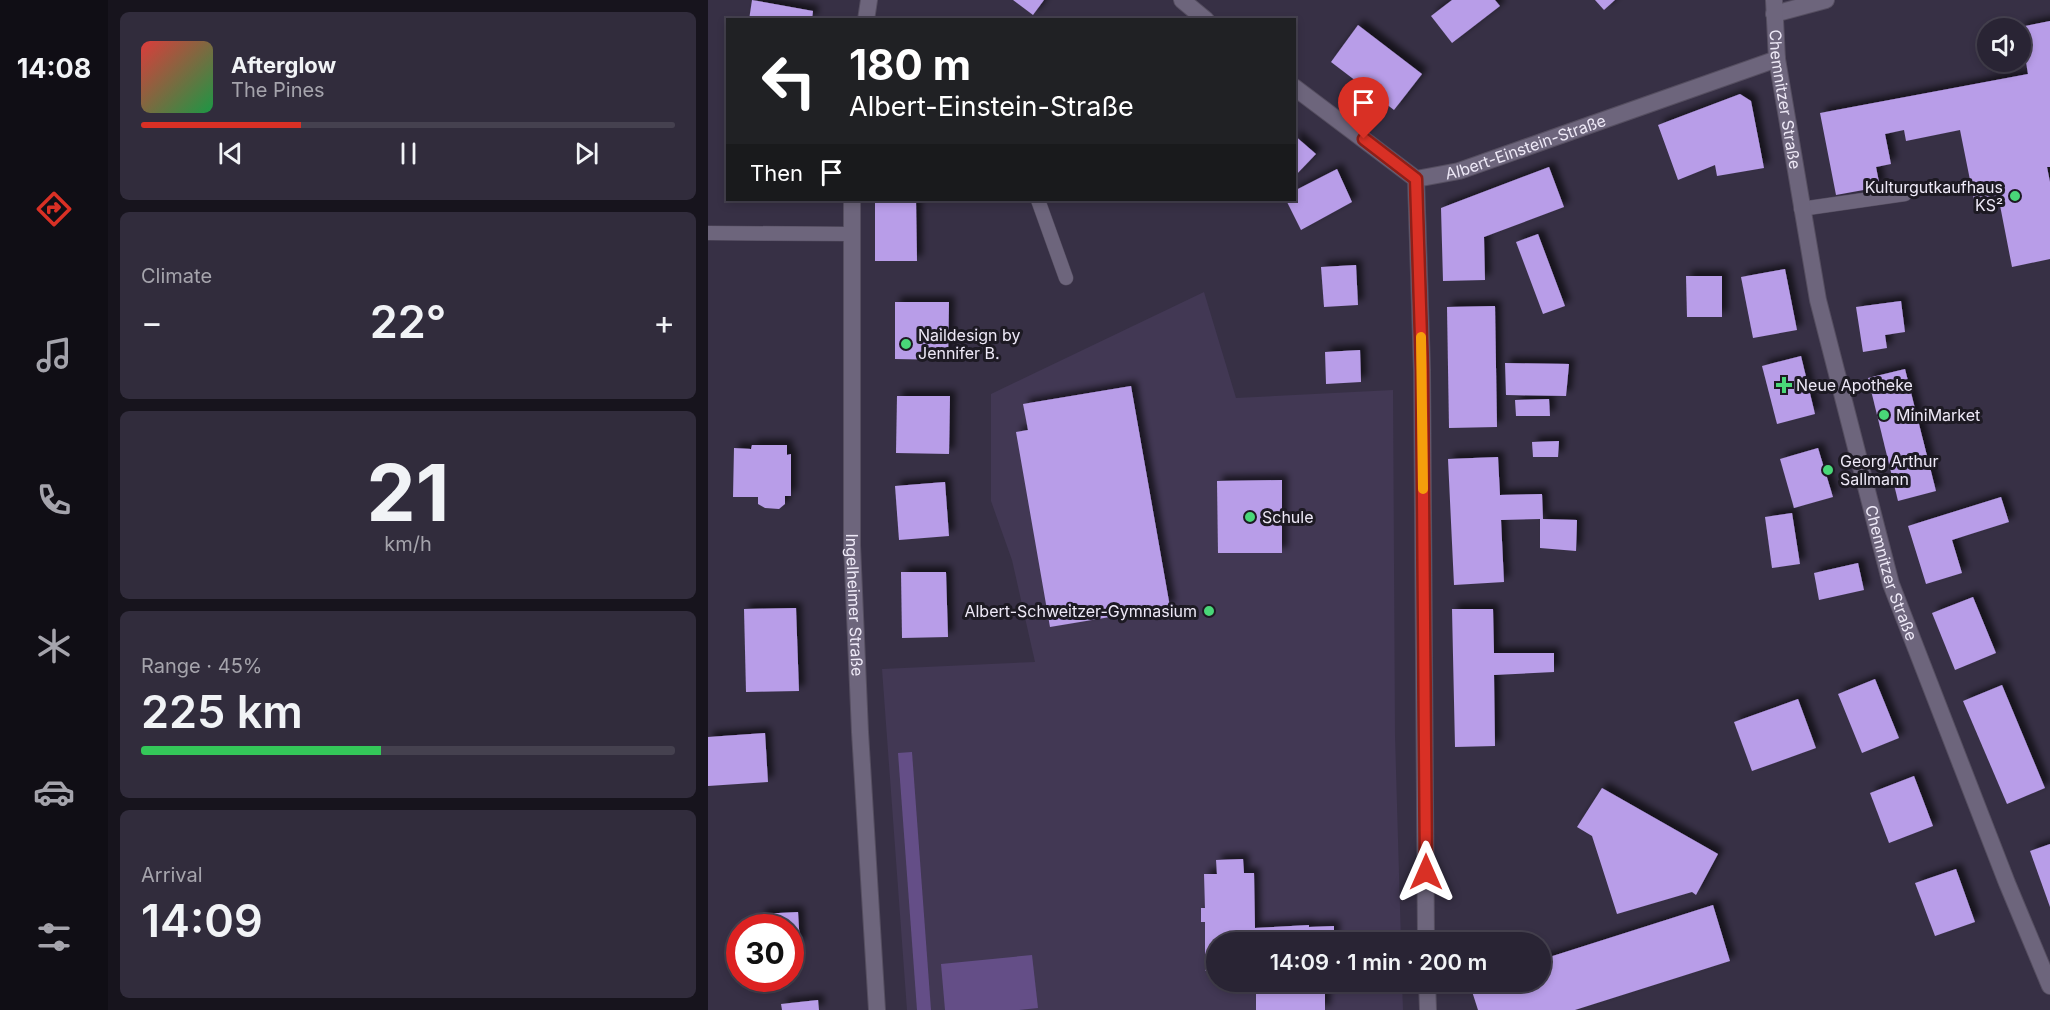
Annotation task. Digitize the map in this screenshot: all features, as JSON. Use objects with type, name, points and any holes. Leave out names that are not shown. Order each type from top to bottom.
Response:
[{"type":"street","points":[[866,18],[869,0]]},
{"type":"street","points":[[1182,0],[1204,18]]},
{"type":"street","points":[[1774,7],[1826,0]]},
{"type":"street","name":"Chemnitzer Straße","points":[[1774,7],[1777,59],[1818,300],[1891,584],[2007,883],[2050,986]]},
{"type":"street","name":"Albert-Einstein-Straße","points":[[1416,179],[1459,171],[1777,59]]},
{"type":"street","points":[[1296,89],[1416,179],[1422,380],[1426,932]]},
{"type":"street","name":"Ingelheimer Straße","points":[[852,201],[852,545],[860,732],[877,1010]]},
{"type":"street","points":[[1427,992],[1428,1010]]},
{"type":"lane","points":[[1802,209],[1905,194]]},
{"type":"lane","points":[[1038,201],[1066,278]]},
{"type":"lane","points":[[708,233],[852,234]]},
{"type":"shaded area","name":"Albert-Schweitzer-Gymnasium","points":[[1204,292],[1236,398],[1393,390],[1395,736],[1401,932],[1206,932],[1206,992],[1402,992],[1403,1010],[907,1010],[882,669],[1035,662],[1012,560],[991,501],[991,394]]},
{"type":"shaded area","points":[[912,752],[931,1010],[917,1010],[898,753]]},
{"type":"shaded area","points":[[1032,955],[1038,1008],[945,1010],[941,964]]},
{"type":"building","points":[[752,0],[813,11],[812,18],[749,18]]},
{"type":"building","points":[[1013,0],[1044,0],[1033,15]]},
{"type":"building","points":[[1452,0],[1495,0],[1500,6],[1452,43],[1431,16]]},
{"type":"building","points":[[1595,0],[1615,0],[1604,10]]},
{"type":"building","points":[[2050,21],[2050,167],[2047,167],[2050,182],[2050,259],[2012,267],[1998,195],[1974,200],[1960,130],[1906,141],[1904,130],[1885,134],[1891,164],[1876,167],[1880,187],[1836,195],[1820,113],[2028,74],[2028,72],[2031,72],[2031,25]]},
{"type":"building","points":[[1358,25],[1422,74],[1394,110],[1331,62]]},
{"type":"building","points":[[1740,94],[1751,101],[1764,168],[1717,176],[1715,165],[1678,180],[1658,125]]},
{"type":"building","points":[[1296,137],[1316,154],[1296,175]]},
{"type":"building","points":[[1549,167],[1564,207],[1484,237],[1485,280],[1443,281],[1441,208]]},
{"type":"building","points":[[1337,169],[1352,202],[1301,230],[1286,201],[1296,201],[1296,190]]},
{"type":"building","points":[[875,201],[916,201],[917,261],[875,261]]},
{"type":"building","points":[[1538,234],[1565,306],[1543,314],[1516,242]]},
{"type":"building","points":[[1356,265],[1358,305],[1324,307],[1321,267]]},
{"type":"building","points":[[1785,269],[1797,330],[1753,338],[1741,277]]},
{"type":"building","points":[[1686,276],[1722,276],[1722,317],[1687,317]]},
{"type":"building","points":[[1901,301],[1905,332],[1885,335],[1887,348],[1863,352],[1856,307]]},
{"type":"building","points":[[895,302],[949,302],[948,360],[895,359]]},
{"type":"building","points":[[1495,306],[1497,427],[1449,428],[1447,307]]},
{"type":"building","points":[[1360,350],[1361,382],[1326,384],[1325,352]]},
{"type":"building","points":[[1801,356],[1815,414],[1777,424],[1762,366]]},
{"type":"building","points":[[1505,363],[1569,364],[1566,396],[1506,395]]},
{"type":"building","points":[[1905,369],[1936,491],[1898,501],[1868,378]]},
{"type":"building","points":[[1131,386],[1170,607],[1050,627],[1016,432],[1028,430],[1023,404]]},
{"type":"building","points":[[897,396],[950,396],[949,454],[896,453]]},
{"type":"building","points":[[1549,399],[1550,416],[1516,416],[1515,400]]},
{"type":"building","points":[[1559,441],[1558,457],[1533,457],[1532,442]]},
{"type":"building","points":[[752,445],[787,445],[787,455],[791,454],[791,496],[785,496],[785,504],[779,509],[765,508],[758,504],[758,497],[733,497],[734,448],[751,449]]},
{"type":"building","points":[[1818,448],[1833,497],[1794,508],[1780,459]]},
{"type":"building","points":[[1498,457],[1500,495],[1542,494],[1543,519],[1577,520],[1576,551],[1540,548],[1540,519],[1501,520],[1504,582],[1454,585],[1448,459]]},
{"type":"building","name":"Schule","points":[[1282,480],[1282,553],[1218,553],[1217,481]]},
{"type":"building","points":[[945,482],[949,536],[899,540],[895,486]]},
{"type":"building","points":[[2001,497],[2009,522],[1952,540],[1962,573],[1926,584],[1908,526]]},
{"type":"building","points":[[1792,513],[1800,564],[1772,568],[1765,517]]},
{"type":"building","points":[[1858,563],[1864,590],[1819,600],[1814,573]]},
{"type":"building","points":[[901,572],[946,572],[948,637],[902,638]]},
{"type":"building","points":[[1973,597],[1996,653],[1955,670],[1932,613]]},
{"type":"building","points":[[796,608],[799,691],[746,692],[744,609]]},
{"type":"building","points":[[1452,609],[1493,609],[1494,653],[1554,653],[1554,672],[1494,675],[1495,746],[1455,747]]},
{"type":"building","points":[[1875,679],[1899,738],[1862,753],[1838,694]]},
{"type":"building","points":[[2002,685],[2045,788],[2007,804],[1963,701]]},
{"type":"building","points":[[1798,699],[1816,748],[1752,771],[1734,722]]},
{"type":"building","points":[[765,733],[768,782],[708,786],[708,737]]},
{"type":"building","points":[[1914,776],[1933,826],[1889,843],[1870,793]]},
{"type":"building","points":[[1602,788],[1718,854],[1696,895],[1692,892],[1617,914],[1592,836],[1577,827]]},
{"type":"building","points":[[2050,844],[2050,907],[2030,851]]},
{"type":"building","points":[[1243,859],[1244,873],[1254,873],[1255,928],[1334,926],[1334,932],[1206,932],[1205,971],[1205,922],[1201,922],[1201,908],[1205,908],[1204,874],[1217,874],[1216,860]]},
{"type":"building","points":[[1956,869],[1975,922],[1935,936],[1915,883]]},
{"type":"building","points":[[1713,905],[1730,961],[1575,1010],[1478,1010],[1472,992],[1551,992],[1551,957]]},
{"type":"building","points":[[798,912],[798,914],[760,914]]},
{"type":"building","points":[[1256,992],[1325,992],[1325,1010],[1256,1010]]},
{"type":"building","points":[[818,1000],[819,1010],[782,1010],[781,1004]]},
{"type":"slow traffic","points":[[1421,337],[1423,489]]},
{"type":"place","name":"Kulturgutkaufhaus KS²","points":[[2015,196]]},
{"type":"place","name":"Naildesign by Jennifer B.","points":[[906,344]]},
{"type":"place","name":"Neue Apotheke","points":[[1784,385]]},
{"type":"place","name":"MiniMarket","points":[[1884,415]]},
{"type":"place","name":"Georg Arthur Sallmann","points":[[1828,470]]},
{"type":"place","name":"Schule","points":[[1250,517]]},
{"type":"place","name":"Albert-Schweitzer-Gymnasium","points":[[1209,611]]},
{"type":"route","points":[[1364,139],[1416,179],[1422,370],[1426,872]]}]
